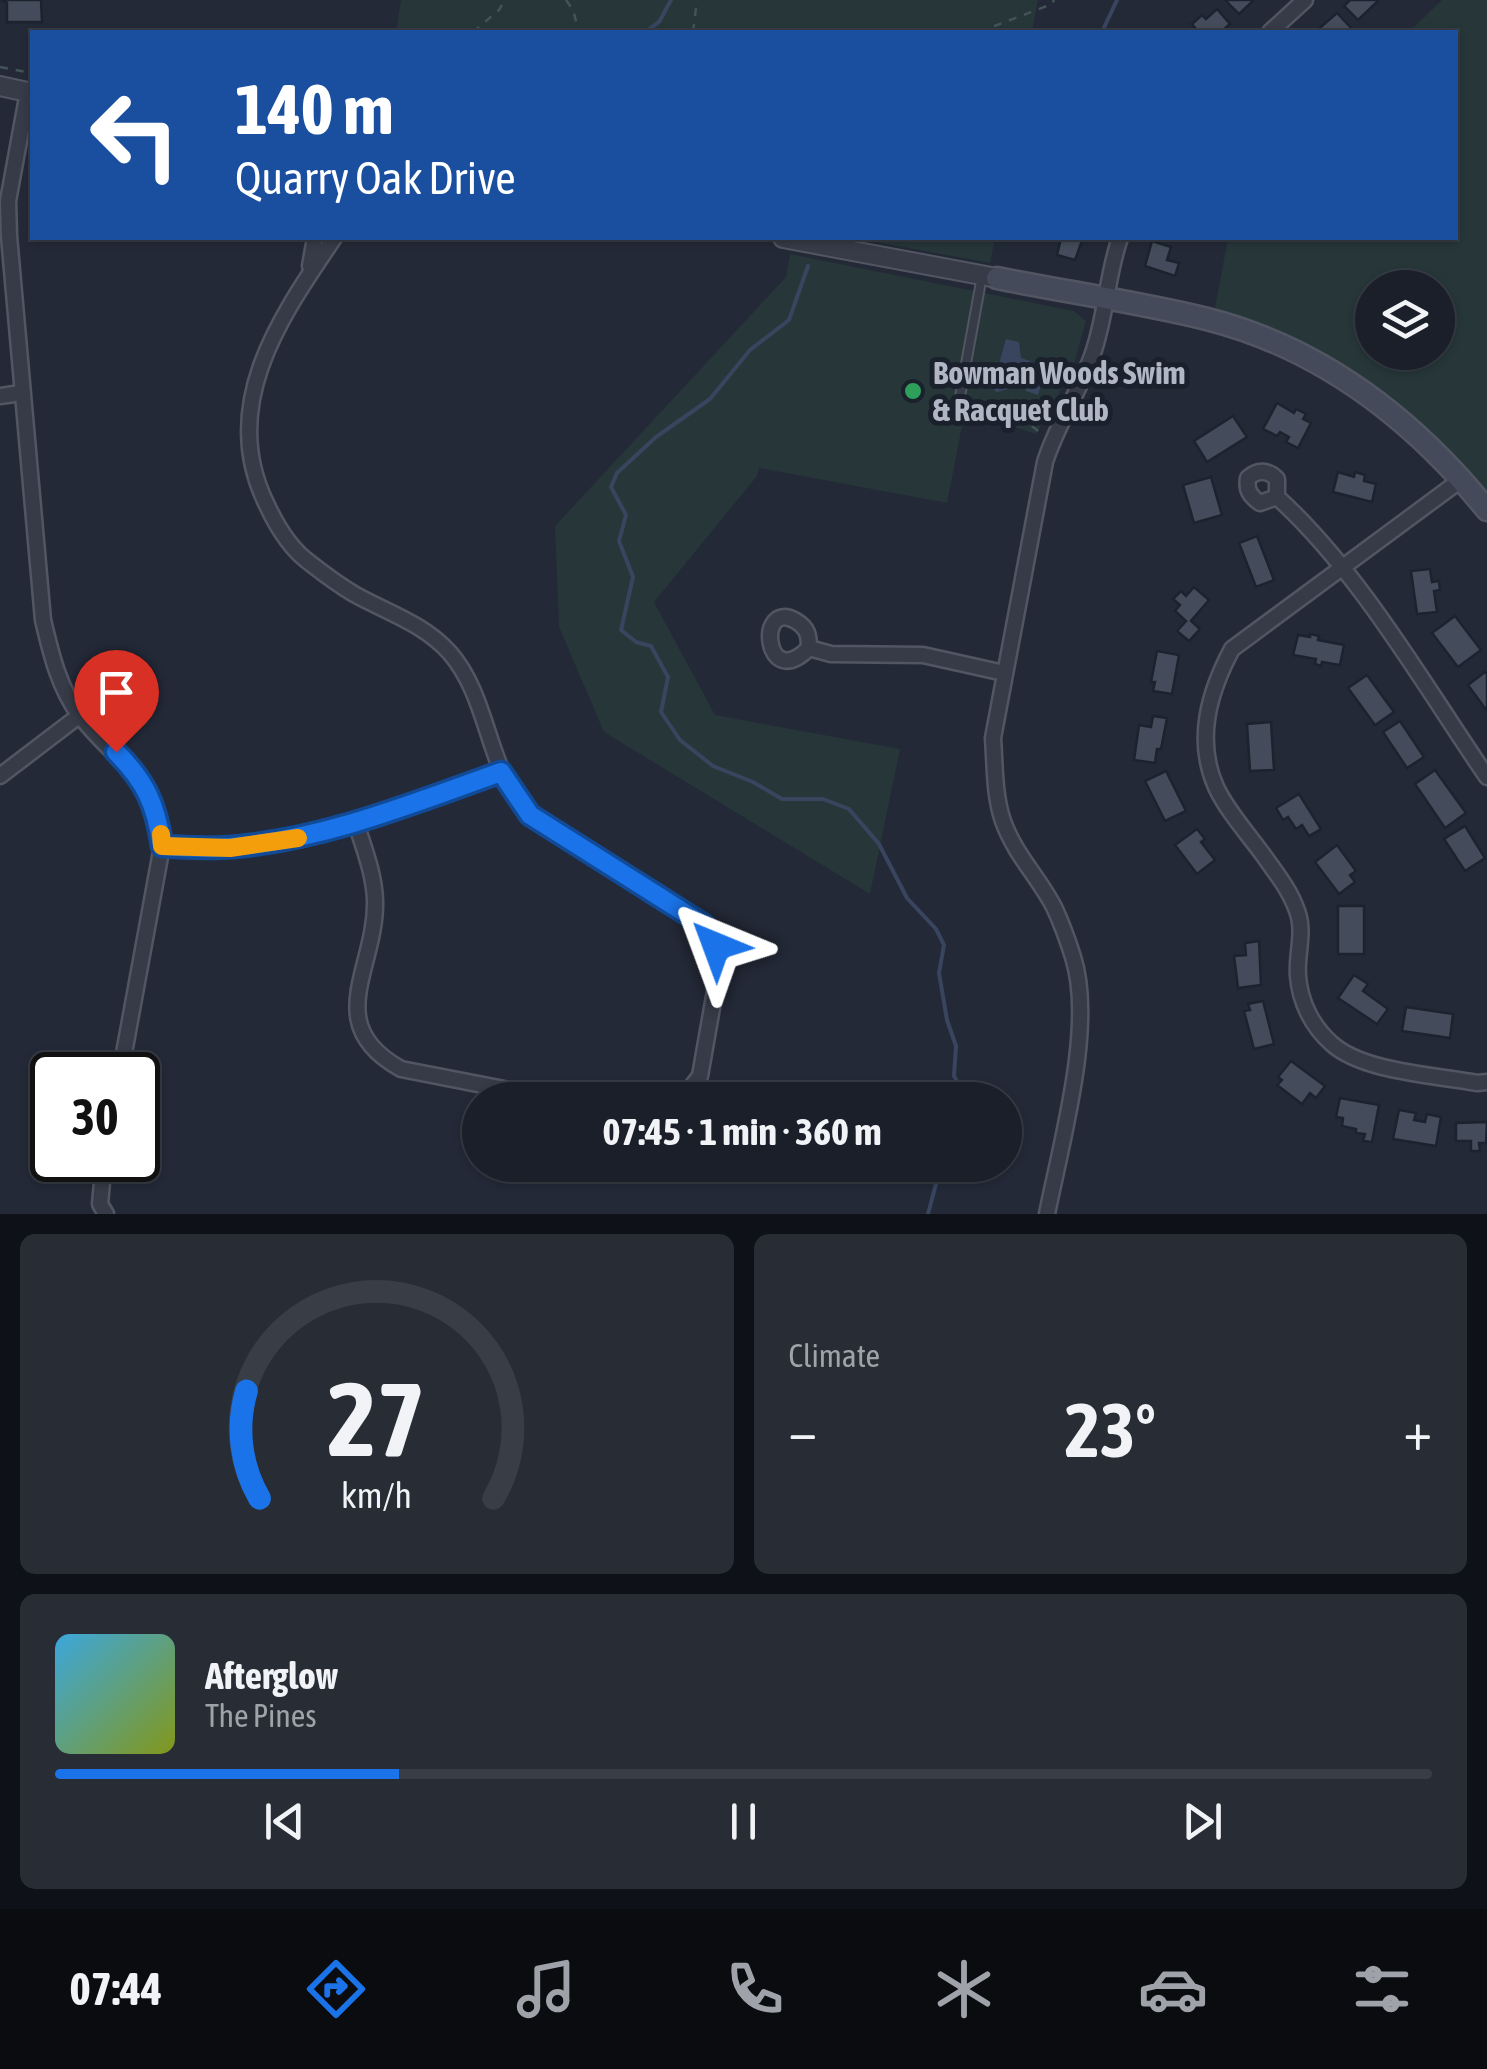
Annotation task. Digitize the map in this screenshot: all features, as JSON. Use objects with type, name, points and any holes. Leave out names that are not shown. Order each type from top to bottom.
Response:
[{"type":"main road","points":[[990,277],[1208,320],[1280,345],[1318,364],[1386,408],[1423,438],[1487,510]]},
{"type":"street","points":[[1272,30],[1305,0]]},
{"type":"street","points":[[0,86],[30,86]]},
{"type":"street","points":[[30,91],[8,201],[44,620],[59,679],[80,716],[143,784],[157,811],[162,846],[124,1052]]},
{"type":"street","points":[[309,274],[315,240]]},
{"type":"street","points":[[333,240],[264,352],[256,374],[250,444],[260,490],[278,530],[305,560],[354,594],[433,635],[462,668],[485,720],[501,772],[530,815],[704,925],[716,946],[719,968],[700,1076],[695,1082]]},
{"type":"street","points":[[794,240],[990,277]]},
{"type":"street","points":[[1047,1214],[1082,1008],[1074,960],[1053,906],[1003,821],[993,738],[1044,462],[1094,349],[1120,240]]},
{"type":"street","points":[[0,396],[22,394]]},
{"type":"street","points":[[1462,479],[1232,648],[1216,679],[1206,721],[1206,752],[1217,789],[1298,911],[1302,930],[1298,974],[1314,1026],[1334,1046],[1371,1063],[1487,1082]]},
{"type":"street","points":[[1277,497],[1310,528],[1343,568],[1487,777]]},
{"type":"street","points":[[809,648],[831,654],[922,655],[1004,673]]},
{"type":"street","points":[[0,776],[80,716]]},
{"type":"street","points":[[162,846],[230,848],[296,838],[356,824],[501,772]]},
{"type":"street","points":[[356,824],[373,874],[376,904],[357,1024],[382,1058],[401,1069],[468,1082]]},
{"type":"street","points":[[102,1182],[100,1204],[106,1214]]},
{"type":"lane","points":[[958,402],[990,277]]},
{"type":"path","points":[[475,30],[505,0]]},
{"type":"path","points":[[566,0],[574,10],[579,30]]},
{"type":"path","points":[[694,30],[698,0]]},
{"type":"path","points":[[984,30],[1054,0]]},
{"type":"path","points":[[0,67],[30,85]]},
{"type":"path","points":[[958,402],[1033,426],[1052,441]]},
{"type":"shaded area","points":[[401,0],[1038,0],[1032,30],[396,30]]},
{"type":"shaded area","points":[[1442,0],[1487,0],[1487,491],[1428,431],[1364,381],[1293,342],[1214,313],[1228,240],[1458,240],[1458,30],[1411,30]]},
{"type":"shaded area","points":[[865,240],[995,240],[990,263]]},
{"type":"shaded area","points":[[790,254],[1074,311],[1086,321],[1073,368],[1036,434],[964,416],[947,503],[759,468],[757,476],[654,602],[715,715],[900,749],[870,894],[604,732],[559,627],[555,526],[786,277]]},
{"type":"water","points":[[1006,339],[1019,342],[1021,358],[1047,367],[1038,395],[1026,391],[1025,384],[994,390],[995,374],[1025,378],[998,367]]},
{"type":"building","points":[[2,0],[41,0],[42,22],[7,22],[7,3]]},
{"type":"building","points":[[1225,0],[1252,0],[1253,1],[1239,14]]},
{"type":"building","points":[[1350,0],[1378,1],[1358,20],[1344,6]]},
{"type":"building","points":[[1217,9],[1230,24],[1223,30],[1195,30],[1192,24],[1202,15],[1206,19]]},
{"type":"building","points":[[1337,13],[1353,30],[1317,30]]},
{"type":"building","points":[[1061,240],[1082,240],[1075,260],[1057,255]]},
{"type":"building","points":[[1152,241],[1171,247],[1167,260],[1179,263],[1175,276],[1145,266]]},
{"type":"building","points":[[1277,403],[1294,413],[1296,409],[1306,414],[1303,419],[1311,423],[1298,448],[1286,442],[1289,437],[1280,432],[1277,436],[1263,429]]},
{"type":"building","points":[[1233,416],[1247,437],[1207,462],[1194,441]]},
{"type":"building","points":[[1338,472],[1354,477],[1355,472],[1365,475],[1364,481],[1376,484],[1372,502],[1333,492]]},
{"type":"building","points":[[1211,477],[1222,515],[1194,523],[1183,485]]},
{"type":"building","points":[[1257,536],[1274,580],[1256,587],[1239,543]]},
{"type":"building","points":[[1430,569],[1432,582],[1439,581],[1440,590],[1434,591],[1437,612],[1417,614],[1411,571]]},
{"type":"building","points":[[1194,587],[1209,600],[1191,621],[1200,629],[1189,641],[1177,631],[1186,621],[1175,611],[1180,605],[1173,599],[1181,591],[1186,596]]},
{"type":"building","points":[[1455,616],[1481,650],[1458,667],[1432,633]]},
{"type":"building","points":[[1298,635],[1319,636],[1318,640],[1344,645],[1340,665],[1322,662],[1321,666],[1315,664],[1316,659],[1293,655]]},
{"type":"building","points":[[1157,651],[1179,655],[1172,694],[1153,691]]},
{"type":"building","points":[[1487,674],[1487,711],[1468,685]]},
{"type":"building","points":[[1367,675],[1394,712],[1375,725],[1348,688]]},
{"type":"building","points":[[1153,716],[1167,718],[1155,763],[1134,760],[1139,725],[1151,727]]},
{"type":"building","points":[[1400,721],[1424,757],[1407,768],[1383,732]]},
{"type":"building","points":[[1271,722],[1274,770],[1250,771],[1247,724]]},
{"type":"building","points":[[1435,770],[1466,813],[1445,828],[1415,784]]},
{"type":"building","points":[[1166,771],[1186,811],[1165,821],[1145,781]]},
{"type":"building","points":[[1299,794],[1321,829],[1309,836],[1302,825],[1296,829],[1288,817],[1283,820],[1276,808]]},
{"type":"building","points":[[1465,826],[1485,858],[1465,871],[1444,839]]},
{"type":"building","points":[[1197,829],[1205,839],[1201,842],[1215,860],[1197,874],[1175,845]]},
{"type":"building","points":[[1337,845],[1356,871],[1350,875],[1355,882],[1339,894],[1315,862]]},
{"type":"building","points":[[1338,906],[1364,906],[1364,954],[1338,954]]},
{"type":"building","points":[[1259,941],[1261,985],[1238,988],[1234,956],[1246,955],[1245,943]]},
{"type":"building","points":[[1354,975],[1368,984],[1363,991],[1388,1009],[1377,1024],[1338,998]]},
{"type":"building","points":[[1263,1001],[1274,1044],[1254,1049],[1244,1011],[1250,1010],[1248,1004]]},
{"type":"building","points":[[1406,1007],[1453,1014],[1450,1038],[1402,1031]]},
{"type":"building","points":[[1291,1061],[1325,1086],[1316,1098],[1310,1093],[1302,1104],[1277,1085],[1282,1080],[1278,1077]]},
{"type":"building","points":[[1340,1098],[1379,1105],[1372,1142],[1363,1141],[1365,1134],[1356,1133],[1356,1129],[1342,1126],[1343,1118],[1336,1117]]},
{"type":"building","points":[[1399,1110],[1416,1113],[1414,1120],[1425,1122],[1427,1114],[1441,1117],[1436,1146],[1393,1139]]},
{"type":"building","points":[[1487,1122],[1486,1143],[1479,1143],[1480,1151],[1471,1151],[1471,1141],[1456,1141],[1456,1123]]},
{"type":"waterway","points":[[648,30],[659,22],[671,0]]},
{"type":"waterway","points":[[1103,30],[1117,0]]},
{"type":"waterway","points":[[808,266],[789,320],[750,350],[710,399],[656,437],[617,473],[611,487],[626,515],[619,541],[633,577],[621,630],[636,642],[651,646],[668,677],[661,712],[680,740],[713,766],[782,799],[823,799],[849,809],[879,844],[907,898],[936,929],[944,945],[939,973],[956,1046],[954,1076],[958,1082]]},
{"type":"waterway","points":[[928,1214],[936,1182]]},
{"type":"slow traffic","points":[[161,834],[162,846],[230,848],[298,838]]},
{"type":"place","name":"Bowman Woods Swim & Racquet Club","points":[[913,391]]},
{"type":"route","points":[[116,752],[143,784],[157,811],[162,846],[230,848],[296,838],[356,824],[501,772],[530,815],[704,925],[716,946]]}]
